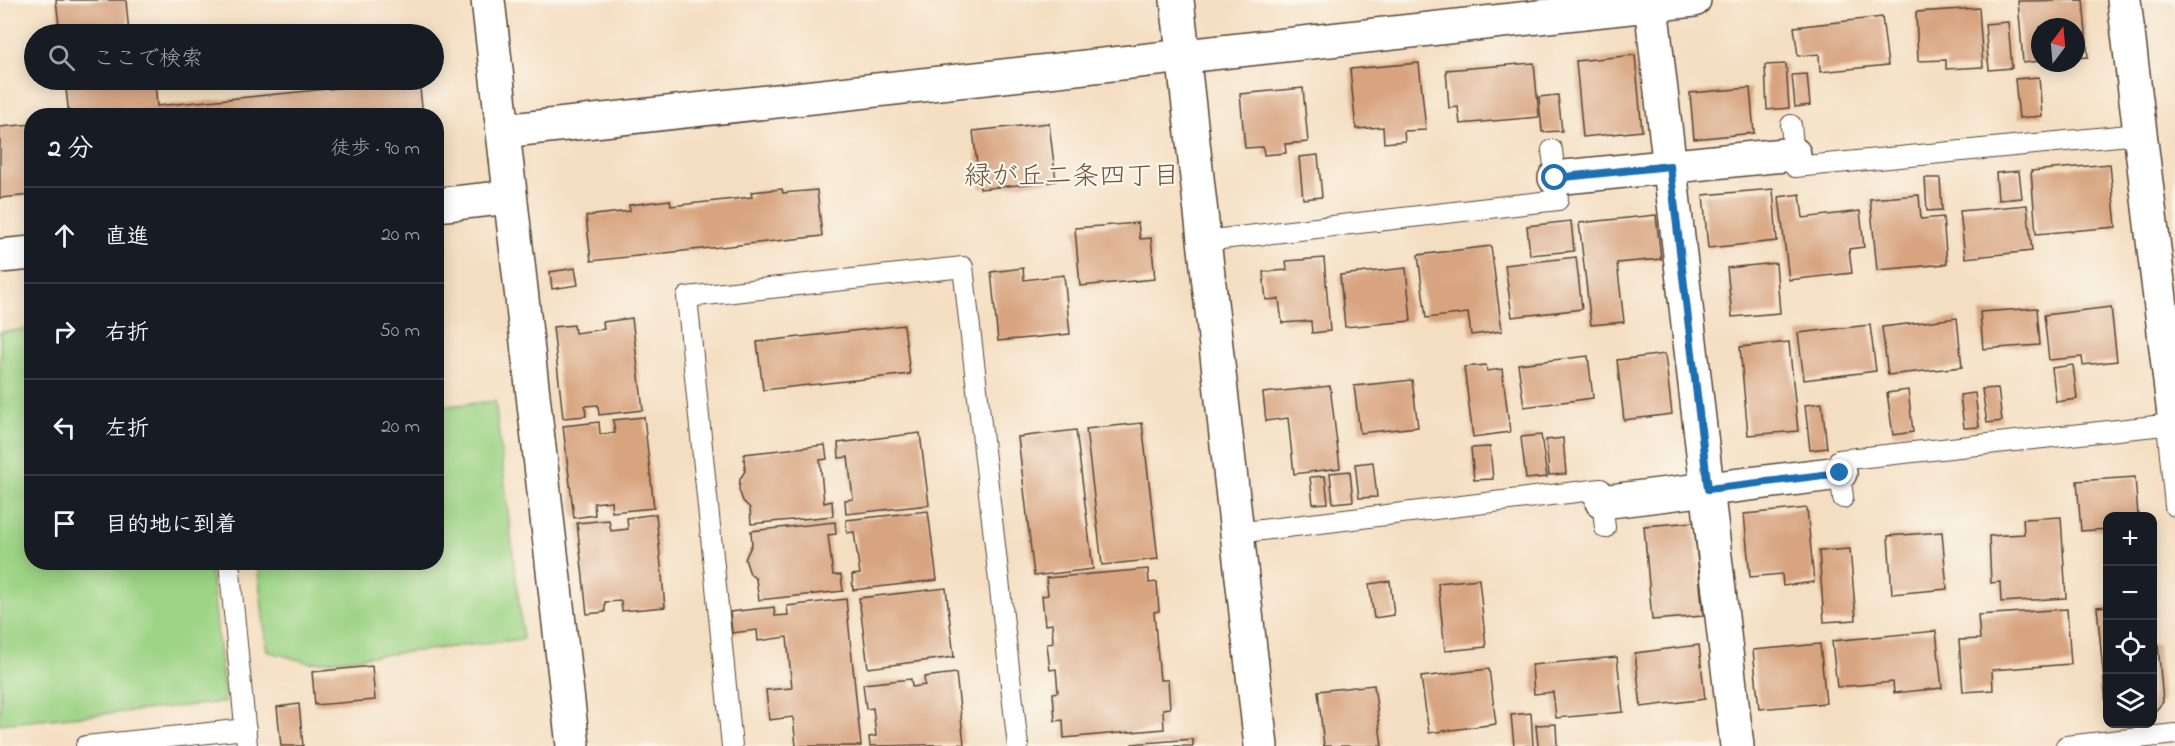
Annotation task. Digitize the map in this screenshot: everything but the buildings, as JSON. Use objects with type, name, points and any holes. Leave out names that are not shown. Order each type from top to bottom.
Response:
[{"type":"street","points":[[488,0],[573,746]]},
{"type":"street","points":[[1177,0],[1261,746]]},
{"type":"street","points":[[503,131],[1694,0]]},
{"type":"street","points":[[2124,0],[2172,424]]},
{"type":"street","points":[[1651,5],[1737,746]]},
{"type":"street","points":[[1553,164],[1670,166],[1793,139]]},
{"type":"street","points":[[444,204],[510,197]]},
{"type":"street","points":[[0,256],[24,254]]},
{"type":"street","points":[[1604,515],[1708,489],[1842,485]]},
{"type":"lane","points":[[1793,139],[1795,167],[2139,134]]},
{"type":"lane","points":[[1204,240],[1558,200],[1553,164]]},
{"type":"lane","points":[[732,746],[687,297],[963,267],[1018,746]]},
{"type":"lane","points":[[1842,485],[1839,460],[2172,424],[2175,506]]},
{"type":"lane","points":[[1237,533],[1601,489],[1604,515]]},
{"type":"lane","points":[[86,746],[246,737],[230,570]]},
{"type":"lane","points":[[2066,746],[2175,734]]},
{"type":"green space","points":[[24,330],[24,570],[211,570],[225,702],[0,724],[0,332]]},
{"type":"green space","points":[[495,401],[523,639],[310,663],[267,651],[258,570],[444,570],[444,406]]},
{"type":"district","name":"緑が丘二条四丁目","points":[[1072,175]]},
{"type":"route","points":[[1555,178],[1670,166],[1708,489],[1840,473]]}]
